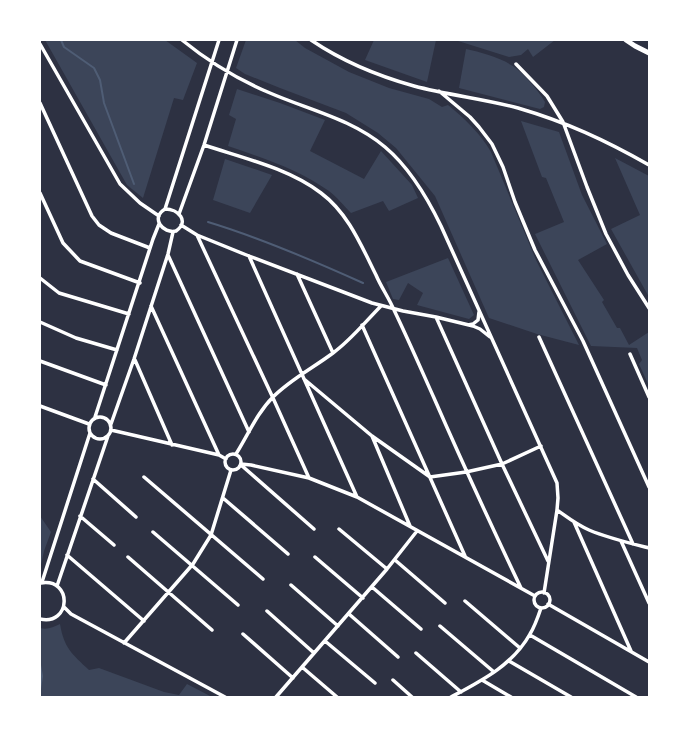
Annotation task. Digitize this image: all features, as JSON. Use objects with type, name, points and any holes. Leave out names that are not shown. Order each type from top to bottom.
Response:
[{"type":"main road","points":[[626,40],[649,53]]},
{"type":"street","points":[[182,40],[211,63],[228,72],[270,93],[353,126],[385,148],[411,175],[430,204],[557,483],[557,510],[544,593]]},
{"type":"street","points":[[40,619],[51,619],[57,616],[64,607],[65,599],[58,586],[48,582],[41,583],[90,433],[89,424],[95,417],[106,385],[159,224],[158,220],[160,212],[165,209],[219,40]]},
{"type":"street","points":[[159,224],[173,232],[179,229],[181,225],[182,222],[179,214],[204,145],[237,40]]},
{"type":"street","points":[[311,40],[333,53],[369,70],[400,82],[516,108],[563,122],[599,138],[649,165]]},
{"type":"street","points":[[40,44],[120,184],[140,203],[159,216]]},
{"type":"street","points":[[516,64],[546,96],[563,122],[576,161],[606,234],[628,275],[649,308]]},
{"type":"street","points":[[439,91],[470,118],[492,144],[503,167],[515,202],[535,250],[582,341],[649,487]]},
{"type":"street","points":[[40,103],[92,216],[99,225],[110,234],[150,248]]},
{"type":"street","points":[[204,145],[276,169],[305,182],[335,205],[345,217],[361,244],[394,309],[466,472],[521,588]]},
{"type":"street","points":[[40,193],[63,243],[80,261],[140,283]]},
{"type":"street","points":[[165,209],[169,209],[179,214]]},
{"type":"street","points":[[181,225],[197,235],[381,306],[436,317],[480,329],[490,337],[496,347]]},
{"type":"street","points":[[58,586],[80,516],[111,430],[111,424],[118,408],[168,254],[173,232]]},
{"type":"street","points":[[197,235],[309,478]]},
{"type":"street","points":[[168,254],[249,432]]},
{"type":"street","points":[[249,256],[357,497]]},
{"type":"street","points":[[297,274],[333,353]]},
{"type":"street","points":[[40,278],[59,293],[129,314]]},
{"type":"street","points":[[151,306],[219,455]]},
{"type":"street","points":[[236,454],[259,414],[273,398],[302,374],[349,340],[381,306]]},
{"type":"street","points":[[466,325],[473,324],[478,320],[479,311]]},
{"type":"street","points":[[436,317],[502,464],[549,562]]},
{"type":"street","points":[[40,322],[76,338],[117,350]]},
{"type":"street","points":[[362,325],[465,557]]},
{"type":"street","points":[[539,337],[633,544]]},
{"type":"street","points":[[630,354],[649,397]]},
{"type":"street","points":[[134,359],[172,444]]},
{"type":"street","points":[[40,361],[106,385]]},
{"type":"street","points":[[304,379],[372,436],[430,477],[466,472],[502,464],[541,446]]},
{"type":"street","points":[[40,406],[89,424]]},
{"type":"street","points":[[95,417],[100,416],[106,418],[111,424]]},
{"type":"street","points":[[111,430],[219,455],[226,459]]},
{"type":"street","points":[[90,433],[97,439],[108,436]]},
{"type":"street","points":[[372,436],[410,527]]},
{"type":"street","points":[[226,459],[231,454],[236,454]]},
{"type":"street","points":[[236,454],[239,457],[241,464],[314,529]]},
{"type":"street","points":[[226,459],[227,468],[232,470],[238,469],[241,464]]},
{"type":"street","points":[[241,464],[309,478],[357,497],[535,596]]},
{"type":"street","points":[[124,643],[192,566],[211,535],[232,470]]},
{"type":"street","points":[[144,478],[263,579]]},
{"type":"street","points":[[93,479],[136,517]]},
{"type":"street","points":[[223,498],[288,554]]},
{"type":"street","points":[[557,510],[588,530],[621,541],[649,548]]},
{"type":"street","points":[[80,516],[114,545]]},
{"type":"street","points":[[574,522],[631,650]]},
{"type":"street","points":[[340,529],[387,570]]},
{"type":"street","points":[[276,697],[387,570],[417,531]]},
{"type":"street","points":[[153,532],[238,605]]},
{"type":"street","points":[[621,541],[649,603]]},
{"type":"street","points":[[67,555],[144,621]]},
{"type":"street","points":[[128,557],[212,630]]},
{"type":"street","points":[[315,557],[363,598]]},
{"type":"street","points":[[395,560],[445,603]]},
{"type":"street","points":[[291,585],[338,626]]},
{"type":"street","points":[[372,587],[421,629]]},
{"type":"street","points":[[535,596],[539,593],[544,593]]},
{"type":"street","points":[[544,593],[548,596],[548,604]]},
{"type":"street","points":[[535,596],[535,604],[541,608]]},
{"type":"street","points":[[465,601],[520,648]]},
{"type":"street","points":[[548,604],[631,650],[649,662]]},
{"type":"street","points":[[451,697],[482,680],[509,661],[530,635],[541,608],[548,604]]},
{"type":"street","points":[[64,607],[71,614],[225,697]]},
{"type":"street","points":[[267,611],[314,653]]},
{"type":"street","points":[[349,614],[398,656]]},
{"type":"street","points":[[440,626],[494,672]]},
{"type":"street","points":[[243,634],[293,678]]},
{"type":"street","points":[[530,635],[636,697]]},
{"type":"street","points":[[326,641],[375,683]]},
{"type":"street","points":[[416,653],[461,692]]},
{"type":"street","points":[[509,661],[571,697]]},
{"type":"street","points":[[302,667],[337,697]]},
{"type":"street","points":[[393,680],[412,697]]},
{"type":"street","points":[[482,680],[510,697]]},
{"type":"shaded area","points":[[45,40],[165,40],[197,63],[183,100],[174,98],[143,198],[127,185]]},
{"type":"shaded area","points":[[246,40],[295,40],[305,48],[349,72],[389,88],[429,99],[442,107],[448,105],[477,132],[491,152],[536,260],[579,345],[537,334],[489,318],[435,196],[396,148],[378,133],[346,113],[245,74],[236,68]]},
{"type":"shaded area","points":[[374,40],[436,40],[427,82],[365,60]]},
{"type":"shaded area","points":[[455,40],[555,40],[533,57],[528,49],[521,55],[509,57]]},
{"type":"shaded area","points":[[466,49],[495,57],[515,68],[525,76],[539,92],[545,102],[544,107],[540,109],[459,88]]},
{"type":"shaded area","points":[[237,89],[325,120],[310,151],[364,179],[381,151],[412,185],[418,198],[389,211],[383,201],[351,213],[329,191],[305,176],[293,170],[228,146],[236,119],[229,115]]},
{"type":"shaded area","points":[[521,121],[559,132],[582,195],[607,244],[578,260],[604,300],[602,302],[617,328],[620,328],[629,345],[649,332],[649,386],[639,364],[642,360],[637,348],[591,346],[535,234],[564,222],[546,178],[542,177]]},
{"type":"shaded area","points":[[615,158],[649,176],[649,297],[611,229],[640,215]]},
{"type":"shaded area","points":[[225,159],[272,175],[250,213],[213,200]]},
{"type":"shaded area","points":[[448,258],[474,315],[469,319],[417,305],[423,293],[408,283],[399,300],[393,299],[386,282]]},
{"type":"shaded area","points":[[40,516],[51,532],[44,551],[40,569]]},
{"type":"shaded area","points":[[60,624],[66,645],[89,670],[99,668],[164,692],[179,695],[187,684],[212,697],[40,697],[40,628],[43,629],[53,627]]},
{"type":"waterway","points":[[61,40],[64,47],[94,68],[100,80],[104,103],[134,184]]},
{"type":"waterway","points":[[208,222],[286,250],[363,283]]},
{"type":"waterway","points":[[40,665],[42,676],[40,689]]}]
